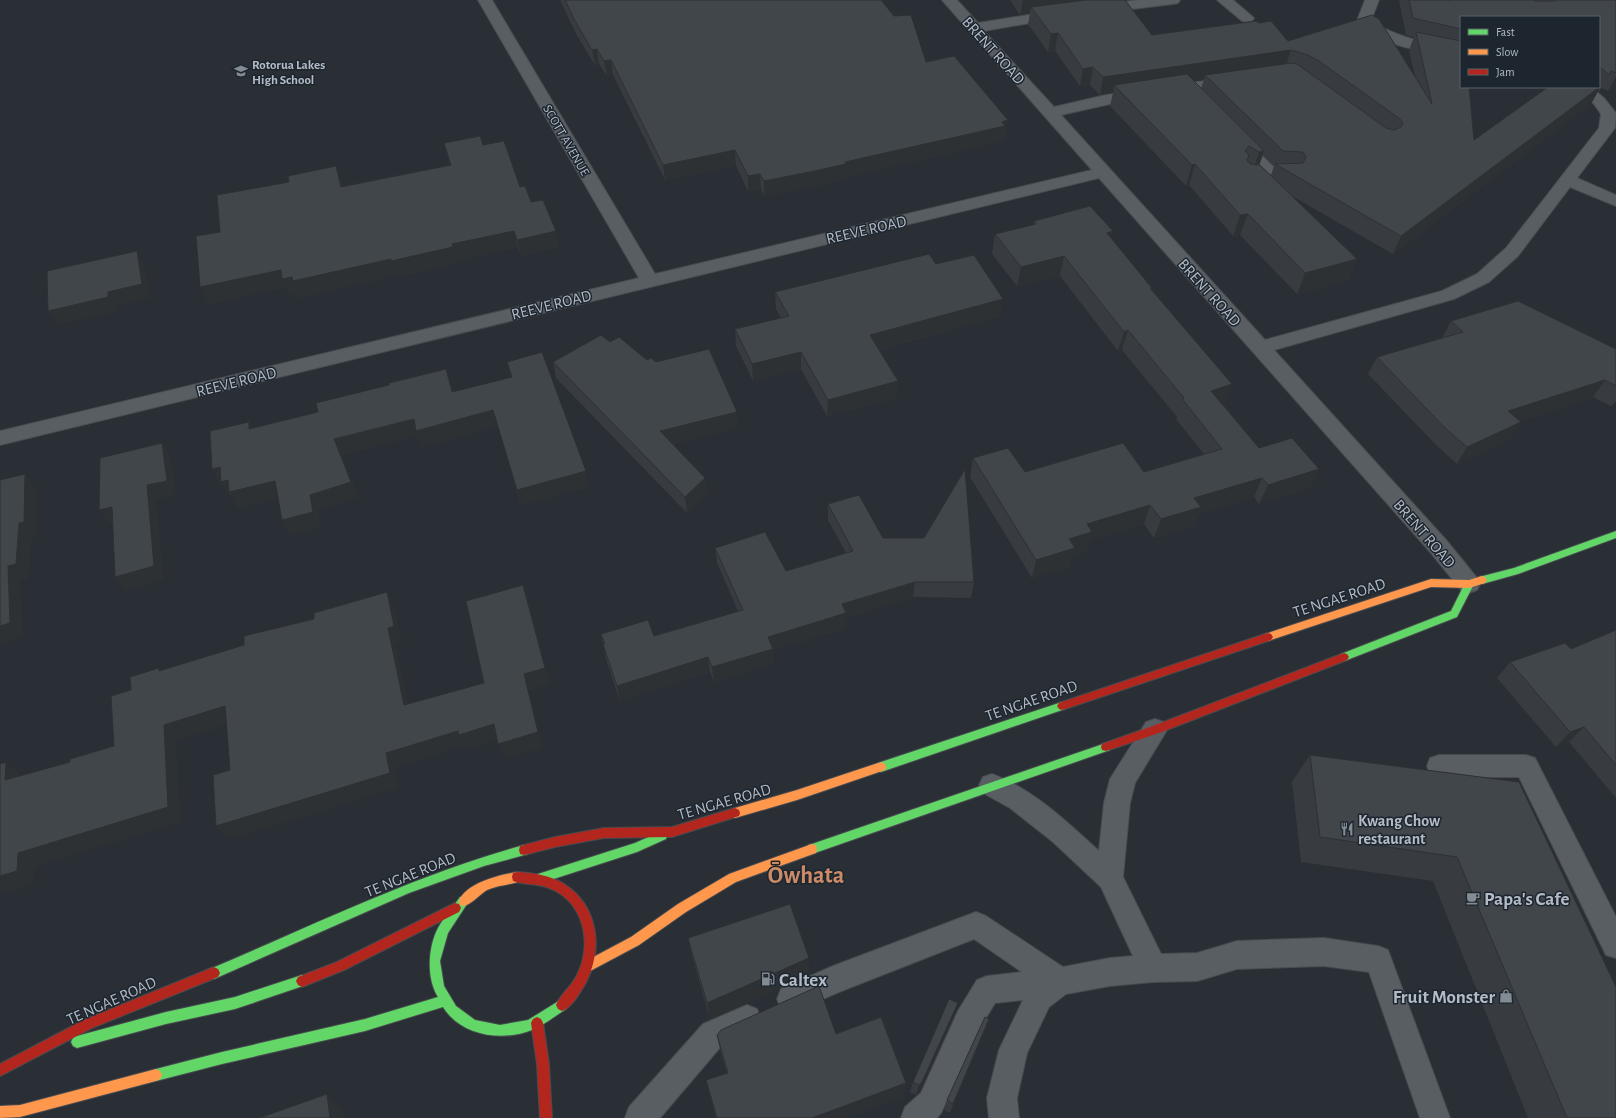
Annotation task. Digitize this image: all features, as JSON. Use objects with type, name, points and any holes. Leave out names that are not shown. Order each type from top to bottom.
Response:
[{"type":"main road","name":"TE NGAE ROAD","points":[[0,1070],[88,1024],[255,956],[392,896],[487,859],[555,842],[604,833],[672,832],[796,795],[1431,583],[1469,584],[1515,571],[1616,534]]},
{"type":"main road","points":[[588,966],[635,941],[682,908],[733,878],[784,858],[992,785],[1155,730],[1454,614],[1469,584]]},
{"type":"main road","points":[[538,878],[637,847],[672,832]]},
{"type":"main road","points":[[17,1060],[94,1037],[166,1018],[234,1003],[287,987],[340,966],[458,906],[476,891],[496,881],[517,877],[538,878],[559,886],[576,900],[587,919],[592,941],[588,966],[577,989],[559,1008],[537,1023],[510,1030],[483,1030],[461,1019],[444,1001],[434,979],[434,953],[442,928],[458,906]]},
{"type":"main road","points":[[0,1112],[20,1111],[222,1058],[365,1025],[444,1001]]},
{"type":"main road","points":[[537,1023],[543,1064],[546,1118]]},
{"type":"street","name":"SCOTT AVENUE","points":[[485,0],[649,280]]},
{"type":"street","name":"BRENT ROAD","points":[[949,0],[1439,547],[1469,584]]},
{"type":"street","points":[[1087,11],[1174,0]]},
{"type":"street","points":[[1224,0],[1246,18]]},
{"type":"street","points":[[1372,0],[1366,18],[1366,24],[1378,33],[1395,40],[1460,54]]},
{"type":"street","points":[[974,28],[1072,13]]},
{"type":"street","points":[[1049,113],[1110,99],[1247,80]]},
{"type":"street","points":[[1185,88],[1201,104]]},
{"type":"street","points":[[1260,348],[1448,295],[1483,278],[1512,252],[1607,128],[1609,114],[1599,101],[1583,88]]},
{"type":"street","points":[[1228,131],[1264,176],[1290,175]]},
{"type":"street","name":"REEVE ROAD","points":[[0,438],[649,280],[1102,172]]},
{"type":"street","points":[[1568,180],[1616,201]]},
{"type":"street","points":[[1110,878],[1117,803],[1123,779],[1155,730]]},
{"type":"street","points":[[1439,766],[1526,766],[1616,945]]},
{"type":"street","points":[[992,785],[1019,800],[1062,834],[1110,878],[1153,968]]},
{"type":"street","points":[[640,1118],[713,1034],[833,980],[976,925],[1060,981]]},
{"type":"street","points":[[916,1118],[931,1103],[968,1021],[987,990],[1060,981],[1110,972],[1153,968],[1197,967],[1237,956],[1324,952],[1378,960],[1435,1118]]},
{"type":"street","points":[[1004,1118],[1002,1098],[1013,1050],[1039,997],[1060,981]]},
{"type":"building","points":[[565,0],[881,0],[894,16],[911,15],[926,62],[954,56],[1008,120],[1002,122],[1005,126],[845,162],[846,164],[764,181],[760,174],[748,176],[735,150],[663,165],[611,60],[604,61],[597,49],[592,50]]},
{"type":"building","points":[[1086,0],[1125,0],[1152,35],[1256,21],[1259,23],[1271,21],[1288,41],[1372,15],[1379,19],[1432,104],[1416,32],[1460,41],[1460,88],[1469,88],[1474,140],[1547,88],[1598,88],[1401,236],[1275,164],[1303,163],[1306,157],[1303,152],[1283,151],[1205,75],[1291,63],[1297,64],[1386,128],[1394,130],[1401,127],[1403,123],[1400,119],[1319,61],[1308,55],[1291,50],[1103,77],[1093,67],[1083,69],[1058,33],[1051,34],[1031,7]]},
{"type":"building","points":[[1409,0],[1616,0],[1616,73],[1611,71],[1609,75],[1600,68],[1600,16],[1460,16],[1460,29],[1413,18]]},
{"type":"building","points":[[1187,74],[1264,151],[1259,152],[1249,146],[1245,151],[1249,155],[1247,160],[1250,164],[1260,165],[1357,259],[1305,273],[1248,214],[1240,215],[1195,164],[1192,165],[1114,85]]},
{"type":"building","points":[[480,136],[483,145],[504,141],[520,187],[525,186],[531,202],[543,200],[556,231],[517,240],[514,231],[452,244],[453,247],[293,281],[292,277],[282,279],[281,270],[200,287],[196,236],[220,232],[217,195],[289,182],[288,176],[336,166],[341,187],[451,165],[444,143]]},
{"type":"building","points":[[1090,206],[1113,231],[1107,233],[1152,288],[1150,288],[1232,384],[1211,391],[1259,448],[1292,438],[1319,469],[1268,485],[1262,478],[1194,498],[1201,507],[1161,519],[1150,505],[1087,524],[1092,532],[1069,539],[1075,548],[1036,560],[973,458],[1008,448],[1025,472],[1123,443],[1144,472],[1222,449],[1183,400],[1184,398],[1128,330],[1124,332],[1064,256],[1021,267],[995,234],[1036,224],[1034,221]]},
{"type":"building","points":[[137,251],[142,284],[108,292],[108,297],[48,311],[47,271]]},
{"type":"building","points":[[929,254],[936,264],[974,255],[1003,299],[870,335],[898,381],[828,400],[801,352],[752,364],[735,329],[789,316],[775,292]]},
{"type":"building","points":[[1518,301],[1616,349],[1616,386],[1605,380],[1508,411],[1521,422],[1467,447],[1446,429],[1377,357],[1463,332],[1451,321]]},
{"type":"building","points":[[601,335],[610,342],[619,337],[647,360],[651,358],[656,362],[709,349],[737,412],[660,431],[705,478],[685,497],[553,362]]},
{"type":"building","points":[[542,352],[586,471],[517,490],[493,410],[416,431],[414,419],[334,439],[351,482],[310,495],[313,512],[282,520],[275,481],[229,492],[228,480],[221,482],[220,467],[212,469],[210,431],[249,422],[249,429],[318,412],[316,403],[446,369],[452,392],[512,377],[507,362]]},
{"type":"building","points":[[162,443],[167,481],[147,485],[154,566],[115,577],[112,507],[99,510],[100,458]]},
{"type":"building","points":[[965,469],[974,582],[915,582],[842,604],[846,613],[768,637],[773,649],[712,667],[708,657],[617,686],[601,634],[648,620],[654,636],[743,610],[715,548],[765,532],[786,571],[853,551],[828,504],[859,495],[883,538],[924,538]]},
{"type":"building","points":[[25,474],[24,522],[19,523],[16,564],[8,566],[10,623],[0,626],[0,480]]},
{"type":"building","points":[[523,585],[545,668],[524,674],[538,732],[498,744],[494,724],[459,735],[458,731],[386,753],[390,773],[216,826],[213,775],[230,770],[225,706],[164,725],[168,807],[18,853],[17,871],[0,876],[0,764],[6,762],[5,780],[70,762],[70,759],[114,746],[111,696],[131,690],[130,677],[159,668],[159,671],[244,645],[244,636],[314,619],[314,613],[387,592],[394,626],[388,628],[404,705],[484,683],[466,601]]},
{"type":"building","points":[[1616,630],[1616,765],[1584,727],[1570,732],[1510,662],[1565,643],[1571,649]]},
{"type":"building","points":[[1310,755],[1519,782],[1616,987],[1616,1118],[1567,1118],[1457,857],[1320,837]]},
{"type":"building","points":[[790,904],[809,958],[707,1003],[688,938]]},
{"type":"building","points":[[819,986],[836,1034],[881,1017],[906,1083],[812,1118],[717,1118],[706,1080],[728,1073],[717,1035],[721,1030]]},
{"type":"building","points":[[949,999],[958,1003],[922,1082],[919,1085],[913,1082]]},
{"type":"building","points":[[985,1017],[989,1019],[953,1104],[947,1100]]},
{"type":"building","points":[[327,1094],[330,1118],[259,1118]]},
{"type":"traffic: fast","points":[[1482,580],[1515,571],[1616,534]]},
{"type":"traffic: fast","points":[[1344,657],[1454,614],[1469,584]]},
{"type":"traffic: fast","points":[[881,767],[1062,706]]},
{"type":"traffic: fast","points":[[812,849],[1106,747]]},
{"type":"traffic: fast","points":[[538,879],[637,847],[662,836]]},
{"type":"traffic: fast","points":[[214,973],[406,889],[484,861],[524,850]]},
{"type":"traffic: fast","points":[[464,901],[443,931],[435,961],[438,988],[452,1010],[473,1025],[500,1031],[530,1025],[562,1005]]},
{"type":"traffic: fast","points":[[77,1042],[166,1018],[235,1003],[302,981]]},
{"type":"traffic: fast","points":[[156,1075],[365,1025],[444,1001]]},
{"type":"traffic: slow","points":[[1268,637],[1431,583],[1469,584],[1482,580]]},
{"type":"traffic: slow","points":[[735,813],[797,795],[881,767]]},
{"type":"traffic: slow","points":[[588,966],[635,941],[682,908],[733,878],[812,849]]},
{"type":"traffic: slow","points":[[464,901],[475,891],[488,884],[517,877]]},
{"type":"traffic: slow","points":[[0,1112],[20,1111],[156,1075]]},
{"type":"traffic: jam","points":[[1062,706],[1268,637]]},
{"type":"traffic: jam","points":[[1106,747],[1155,730],[1344,657]]},
{"type":"traffic: jam","points":[[524,850],[555,842],[604,833],[672,832],[735,813]]},
{"type":"traffic: jam","points":[[517,877],[540,880],[561,888],[575,899],[584,913],[590,929],[591,945],[588,962],[582,978],[574,992],[562,1005]]},
{"type":"traffic: jam","points":[[302,981],[340,966],[455,908]]},
{"type":"traffic: jam","points":[[0,1070],[88,1024],[214,973]]},
{"type":"traffic: jam","points":[[537,1023],[543,1064],[546,1118]]},
{"type":"place","name":"Rotorua Lakes High School","points":[[241,71]]},
{"type":"place","name":"Kwang Chow restaurant","points":[[1347,829]]},
{"type":"place","name":"Papa's Cafe","points":[[1473,898]]},
{"type":"place","name":"Caltex","points":[[768,979]]},
{"type":"place","name":"Fruit Monster","points":[[1506,996]]},
{"type":"district","name":"Ōwhata","points":[[806,875]]}]
